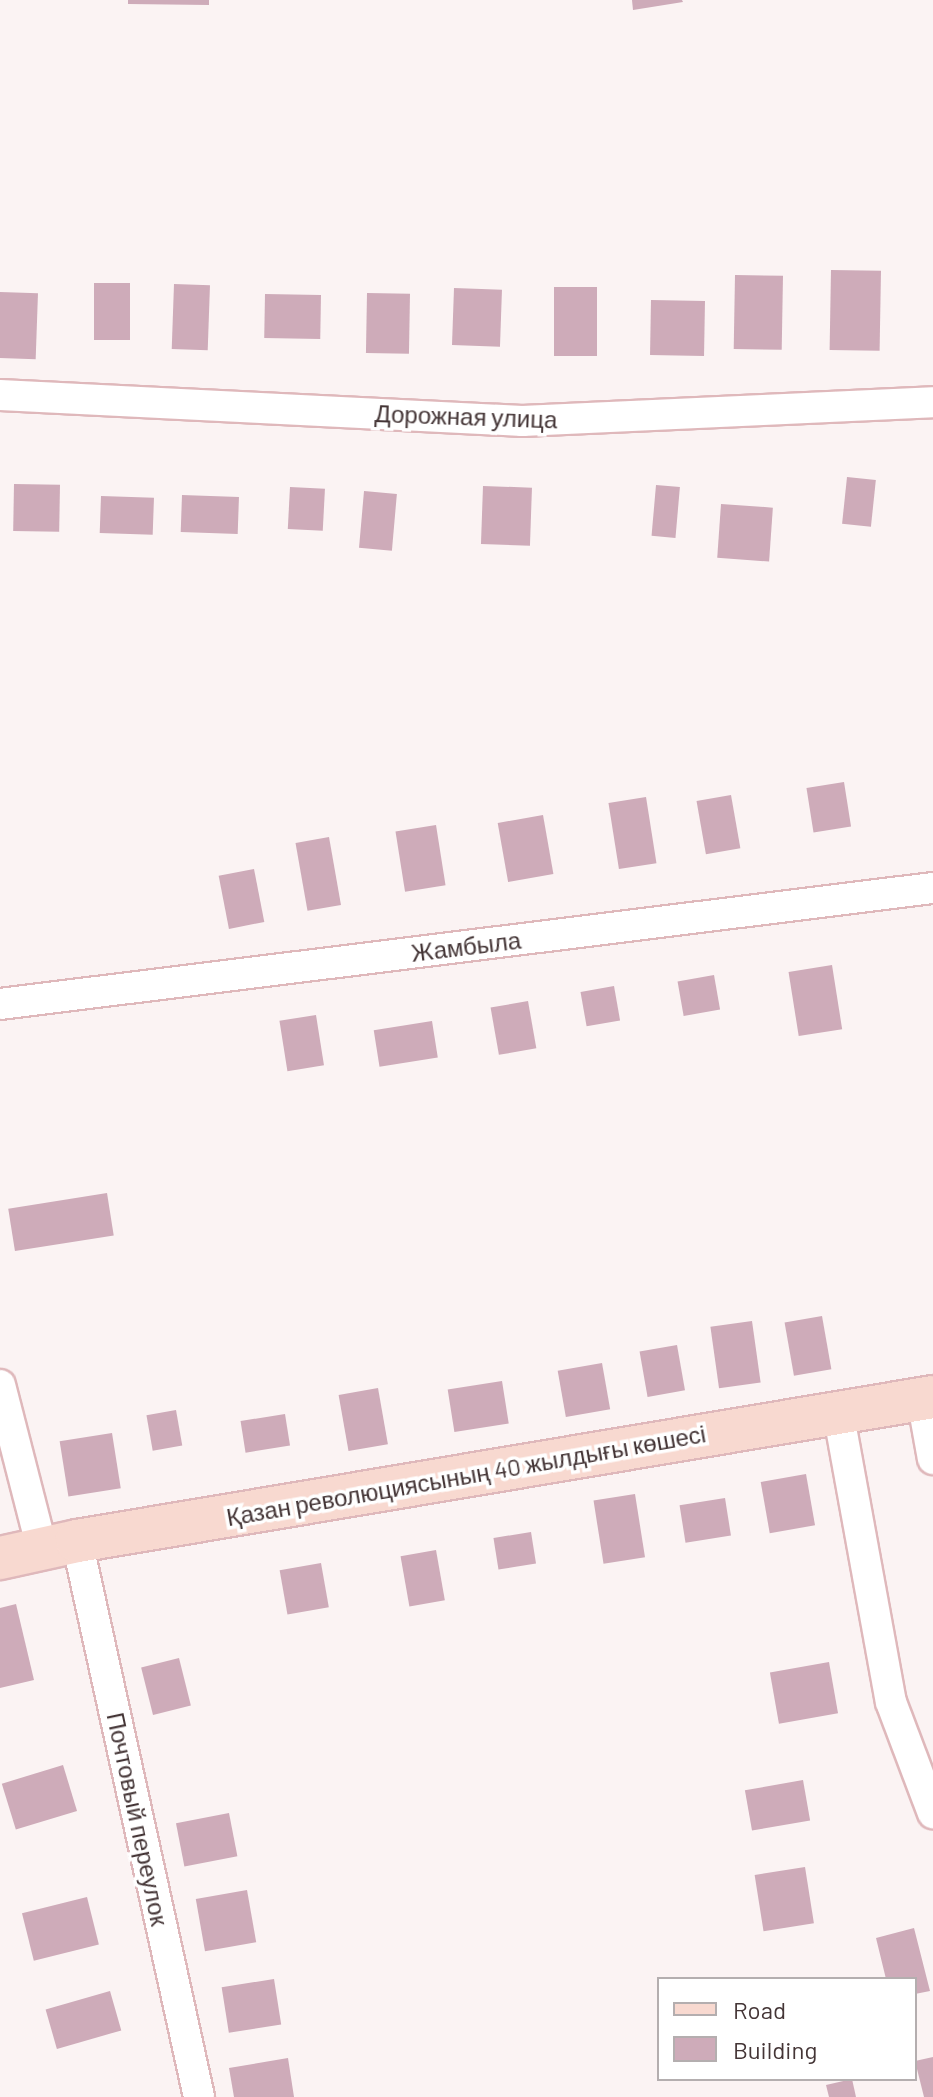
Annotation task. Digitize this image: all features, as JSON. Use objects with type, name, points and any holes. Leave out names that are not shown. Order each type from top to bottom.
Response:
[{"type":"street","name":"Дорожная улица","points":[[0,395],[522,421],[933,402]]},
{"type":"street","name":"Жамбыла","points":[[0,1004],[933,888]]},
{"type":"street","name":"Почтовый переулок","points":[[0,1385],[60,1545],[199,2097]]},
{"type":"street","name":"Қазан революциясының 40 жылдығы көшесі","points":[[0,1558],[60,1545],[927,1398]]},
{"type":"street","points":[[927,1398],[933,1459]]},
{"type":"street","points":[[838,1411],[891,1702],[933,1813]]},
{"type":"building","points":[[128,0],[209,0],[209,5],[128,4]]},
{"type":"building","points":[[632,0],[682,0],[683,2],[633,10]]},
{"type":"building","points":[[831,270],[881,271],[880,351],[830,350]]},
{"type":"building","points":[[735,275],[783,276],[782,350],[734,349]]},
{"type":"building","points":[[94,283],[130,283],[130,340],[94,340]]},
{"type":"building","points":[[174,284],[210,285],[208,350],[172,349]]},
{"type":"building","points":[[554,287],[597,287],[597,356],[554,356]]},
{"type":"building","points":[[454,288],[502,290],[500,347],[452,345]]},
{"type":"building","points":[[0,292],[38,293],[36,359],[0,358]]},
{"type":"building","points":[[367,293],[410,294],[409,354],[366,353]]},
{"type":"building","points":[[265,294],[321,295],[320,339],[264,338]]},
{"type":"building","points":[[651,300],[705,301],[704,356],[650,355]]},
{"type":"building","points":[[847,477],[876,480],[871,527],[842,524]]},
{"type":"building","points":[[14,484],[60,485],[59,532],[13,531]]},
{"type":"building","points":[[656,485],[680,487],[675,538],[652,536]]},
{"type":"building","points":[[483,486],[532,488],[530,546],[481,544]]},
{"type":"building","points":[[290,487],[325,489],[323,531],[288,529]]},
{"type":"building","points":[[364,491],[397,494],[392,551],[359,548]]},
{"type":"building","points":[[182,495],[239,497],[238,534],[181,532]]},
{"type":"building","points":[[101,496],[154,498],[153,535],[100,533]]},
{"type":"building","points":[[721,504],[773,508],[769,561],[717,558]]},
{"type":"building","points":[[844,782],[851,826],[814,832],[806,788]]},
{"type":"building","points":[[731,795],[740,848],[706,854],[697,801]]},
{"type":"building","points":[[646,797],[656,863],[619,869],[608,803]]},
{"type":"building","points":[[543,815],[553,874],[508,882],[498,823]]},
{"type":"building","points":[[436,825],[446,885],[405,892],[396,831]]},
{"type":"building","points":[[329,837],[341,905],[307,911],[296,843]]},
{"type":"building","points":[[254,869],[264,922],[229,929],[219,876]]},
{"type":"building","points":[[832,965],[842,1029],[799,1036],[789,972]]},
{"type":"building","points":[[714,975],[720,1009],[684,1016],[678,981]]},
{"type":"building","points":[[614,986],[620,1020],[587,1026],[581,992]]},
{"type":"building","points":[[528,1001],[536,1048],[499,1055],[491,1008]]},
{"type":"building","points":[[316,1015],[324,1065],[287,1071],[279,1021]]},
{"type":"building","points":[[432,1021],[438,1058],[380,1067],[374,1030]]},
{"type":"building","points":[[107,1193],[114,1235],[15,1251],[8,1209]]},
{"type":"building","points":[[822,1316],[831,1369],[794,1376],[785,1323]]},
{"type":"building","points":[[752,1321],[761,1382],[719,1388],[710,1327]]},
{"type":"building","points":[[677,1345],[685,1390],[648,1397],[640,1352]]},
{"type":"building","points":[[602,1363],[610,1409],[566,1417],[558,1371]]},
{"type":"building","points":[[502,1381],[509,1423],[454,1432],[448,1390]]},
{"type":"building","points":[[378,1388],[388,1444],[349,1451],[339,1395]]},
{"type":"building","points":[[176,1410],[182,1445],[153,1451],[146,1415]]},
{"type":"building","points":[[285,1414],[290,1446],[246,1453],[241,1421]]},
{"type":"building","points":[[112,1433],[121,1488],[68,1497],[60,1441]]},
{"type":"building","points":[[806,1474],[815,1525],[770,1533],[761,1482]]},
{"type":"building","points":[[635,1494],[645,1557],[604,1564],[594,1501]]},
{"type":"building","points":[[725,1498],[731,1536],[686,1543],[680,1505]]},
{"type":"building","points":[[531,1532],[536,1564],[498,1570],[493,1538]]},
{"type":"building","points":[[436,1550],[445,1600],[409,1606],[401,1556]]},
{"type":"building","points":[[321,1563],[329,1607],[287,1615],[280,1570]]},
{"type":"building","points":[[16,1604],[34,1680],[0,1688],[0,1608]]},
{"type":"building","points":[[179,1658],[191,1706],[153,1715],[141,1667]]},
{"type":"building","points":[[829,1662],[838,1713],[779,1724],[770,1672]]},
{"type":"building","points":[[63,1765],[77,1811],[16,1830],[2,1784]]},
{"type":"building","points":[[803,1780],[810,1820],[752,1831],[745,1790]]},
{"type":"building","points":[[229,1813],[237,1856],[184,1866],[176,1823]]},
{"type":"building","points":[[805,1867],[814,1923],[764,1931],[755,1875]]},
{"type":"building","points":[[247,1890],[256,1942],[205,1951],[196,1899]]},
{"type":"building","points":[[87,1897],[99,1945],[34,1961],[22,1913]]},
{"type":"building","points":[[914,1928],[930,1991],[917,1994],[917,1977],[886,1977],[876,1938]]},
{"type":"building","points":[[274,1979],[281,2024],[229,2033],[222,1987]]},
{"type":"building","points":[[110,1991],[121,2030],[57,2049],[46,2009]]},
{"type":"building","points":[[933,2057],[933,2097],[924,2097],[917,2061]]},
{"type":"building","points":[[288,2058],[294,2097],[234,2097],[229,2068]]},
{"type":"building","points":[[852,2081],[856,2097],[829,2097],[826,2085]]}]
